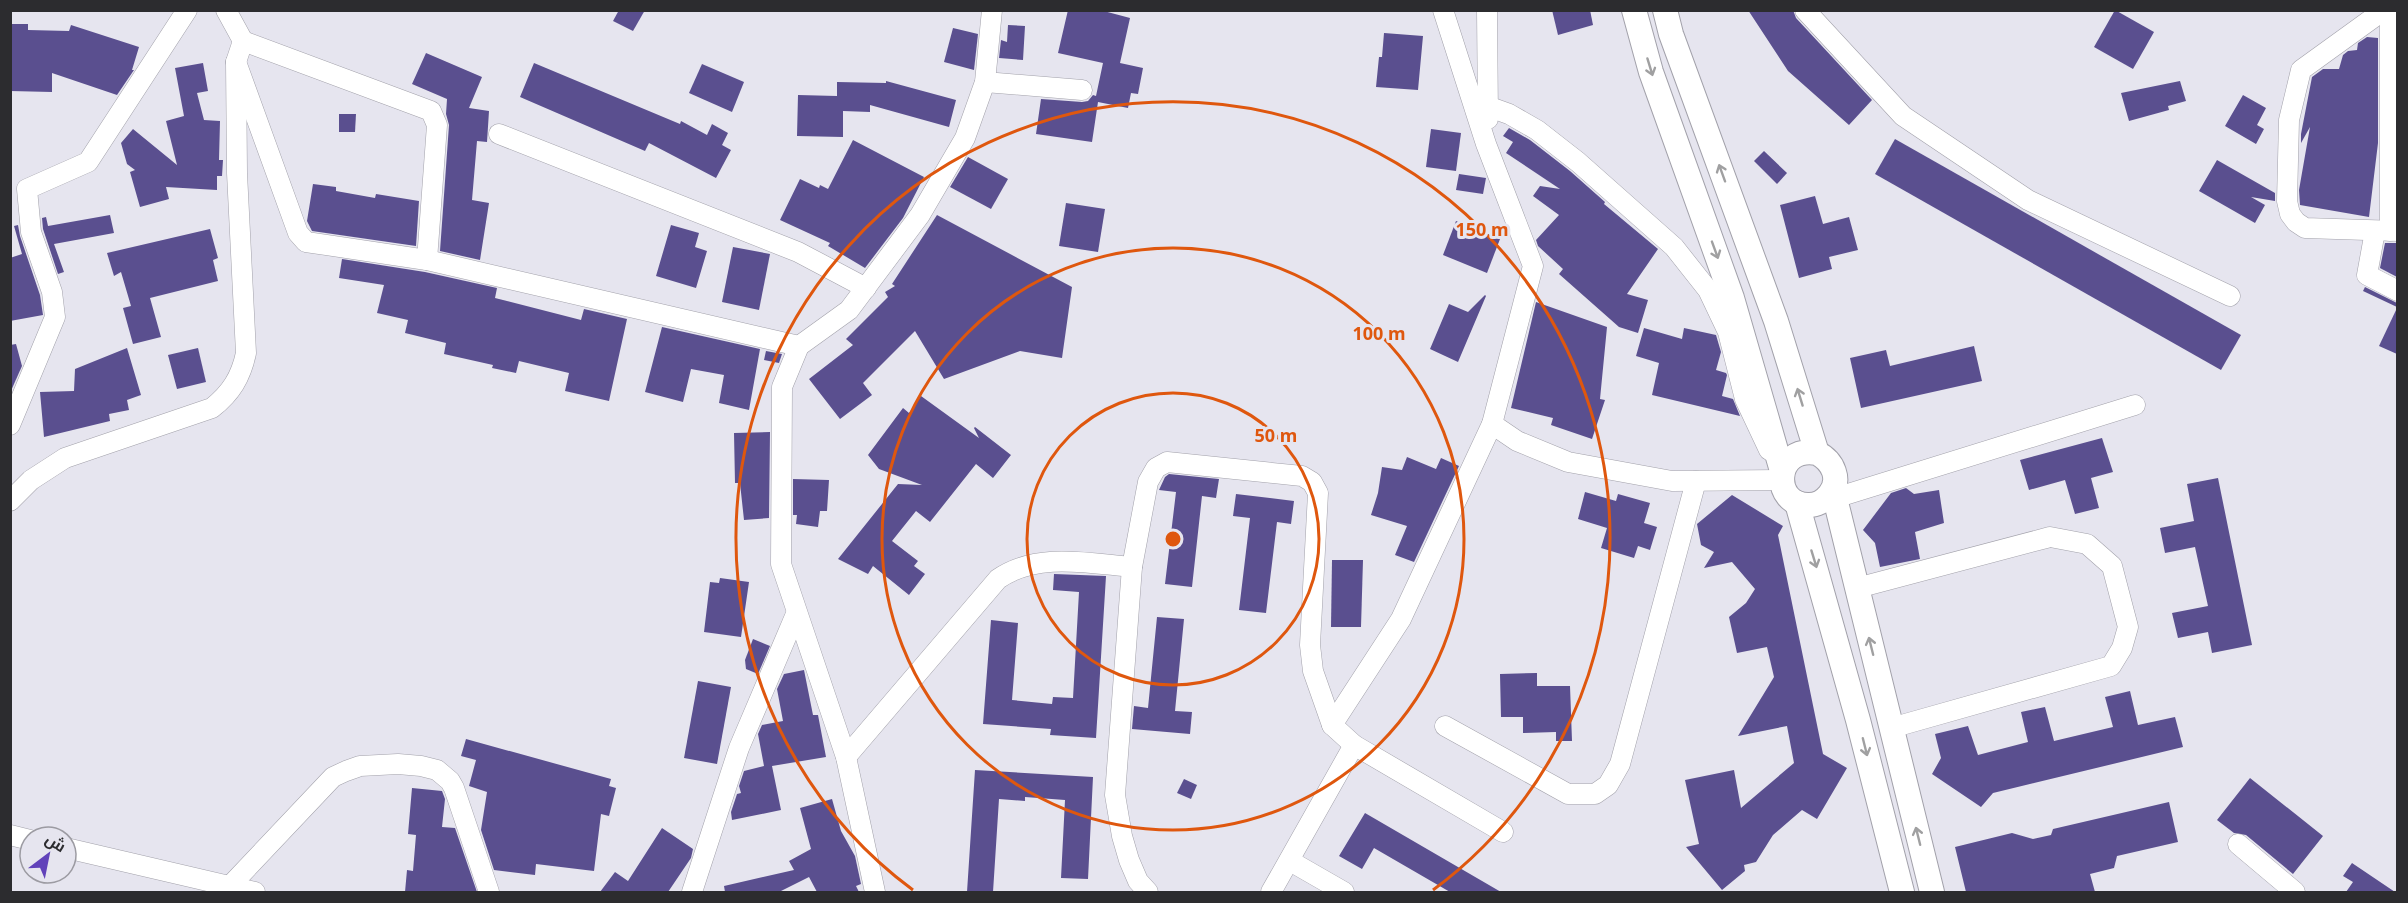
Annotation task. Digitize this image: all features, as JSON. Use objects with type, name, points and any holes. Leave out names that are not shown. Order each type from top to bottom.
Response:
[{"type":"main road","points":[[1634,10],[1651,72],[1732,298],[1789,497],[1797,503],[1815,505],[1834,494]]},
{"type":"main road","points":[[1665,10],[1671,34],[1776,321],[1817,453]]},
{"type":"main road","points":[[1782,475],[1789,459],[1808,451],[1825,457],[1834,469],[1834,494],[1932,892]]},
{"type":"main road","points":[[1797,503],[1858,720],[1902,892]]},
{"type":"street","points":[[10,425],[56,317],[52,292],[31,232],[27,189],[88,162],[187,10]]},
{"type":"street","points":[[226,10],[243,41],[431,111],[437,125],[427,260]]},
{"type":"street","points":[[875,892],[846,757],[781,564],[783,387],[799,346],[849,310],[920,215],[965,138],[985,81],[992,10]]},
{"type":"street","points":[[1443,10],[1481,104],[1509,114],[1537,130],[1578,162],[1674,247],[1708,290],[1728,332],[1749,409],[1782,475],[1672,481],[1568,462],[1517,441],[1492,424]]},
{"type":"street","points":[[1332,725],[1401,619],[1492,424],[1533,266],[1486,144],[1481,104],[1487,10]]},
{"type":"street","points":[[1805,10],[1912,123],[2028,200],[2230,296]]},
{"type":"street","points":[[2384,10],[2301,70],[2289,120],[2287,201],[2290,214],[2305,228],[2388,231]]},
{"type":"street","points":[[2390,10],[2388,231],[2367,275],[2397,291]]},
{"type":"street","points":[[10,501],[31,480],[65,458],[212,408],[225,398],[235,385],[246,353],[237,173],[237,62],[243,41]]},
{"type":"street","points":[[237,62],[298,233],[306,242],[427,260],[799,346]]},
{"type":"street","points":[[985,81],[1082,90]]},
{"type":"street","points":[[499,134],[798,252],[866,288]]},
{"type":"street","points":[[1834,494],[2135,405]]},
{"type":"street","points":[[1148,892],[1138,880],[1129,860],[1115,795],[1132,567],[1148,482],[1156,468],[1167,462],[1302,476],[1312,482],[1318,493],[1310,645],[1313,671],[1332,725],[1354,745],[1503,832]]},
{"type":"street","points":[[1445,726],[1568,794],[1596,794],[1608,785],[1620,764],[1696,481]]},
{"type":"street","points":[[1857,588],[2050,537],[2087,544],[2112,566],[2127,627],[2122,648],[2111,666],[1891,728]]},
{"type":"street","points":[[846,757],[998,579],[1011,570],[1044,561],[1132,567]]},
{"type":"street","points":[[692,892],[739,748],[796,614]]},
{"type":"street","points":[[1271,892],[1354,745]]},
{"type":"street","points":[[229,887],[333,777],[360,766],[398,764],[429,767],[437,770],[450,781],[489,892]]},
{"type":"street","points":[[2238,844],[2295,892]]},
{"type":"street","points":[[78,851],[255,892]]},
{"type":"street","points":[[1290,861],[1344,892]]},
{"type":"building","points":[[619,10],[645,10],[633,31],[613,21]]},
{"type":"building","points":[[1068,10],[1100,10],[1130,18],[1120,63],[1143,68],[1138,94],[1131,93],[1128,108],[1098,102],[1092,142],[1036,134],[1041,99],[1082,102],[1088,101],[1093,95],[1096,96],[1103,63],[1058,53]]},
{"type":"building","points":[[1552,10],[1590,10],[1593,25],[1558,35]]},
{"type":"building","points":[[1748,10],[1793,10],[1796,18],[1872,100],[1849,125],[1788,71]]},
{"type":"building","points":[[2115,10],[2154,32],[2133,69],[2094,47]]},
{"type":"building","points":[[12,24],[28,24],[28,30],[69,31],[71,25],[139,47],[132,70],[134,70],[117,95],[52,73],[52,92],[10,91]]},
{"type":"building","points":[[1008,25],[1025,26],[1023,60],[999,58],[1001,40],[1007,42]]},
{"type":"building","points":[[953,28],[978,34],[974,70],[944,62]]},
{"type":"building","points":[[1384,33],[1423,36],[1418,90],[1376,87]]},
{"type":"building","points":[[2367,37],[2378,38],[2378,143],[2369,217],[2300,205],[2299,190],[2310,127],[2301,143],[2301,134],[2312,77],[2323,69],[2339,69],[2343,55],[2348,51],[2357,50],[2358,43]]},
{"type":"building","points":[[426,53],[482,77],[469,108],[489,111],[487,142],[477,141],[472,200],[489,203],[480,260],[440,251],[449,125],[446,114],[447,99],[412,84]]},
{"type":"building","points":[[203,63],[208,91],[197,93],[204,120],[220,121],[219,160],[223,160],[222,176],[217,176],[217,190],[166,187],[169,199],[140,207],[130,172],[135,170],[127,164],[121,143],[133,129],[177,165],[166,121],[184,116],[175,68]]},
{"type":"building","points":[[534,63],[680,124],[681,121],[707,135],[712,124],[728,133],[722,145],[731,150],[716,178],[649,143],[645,151],[520,97]]},
{"type":"building","points":[[702,64],[744,82],[732,112],[689,93]]},
{"type":"building","points":[[886,81],[956,100],[949,127],[870,105],[870,112],[843,111],[843,137],[797,136],[798,95],[837,96],[837,82],[886,83]]},
{"type":"building","points":[[2180,81],[2186,101],[2168,106],[2169,110],[2129,121],[2121,93]]},
{"type":"building","points":[[2243,95],[2266,108],[2257,125],[2264,129],[2256,144],[2225,126]]},
{"type":"building","points":[[339,114],[356,114],[355,132],[339,132]]},
{"type":"building","points":[[1509,128],[1530,140],[1570,171],[1605,202],[1604,204],[1658,249],[1627,294],[1648,300],[1638,333],[1619,327],[1559,274],[1563,269],[1538,246],[1536,240],[1559,215],[1533,196],[1540,186],[1560,189],[1506,153],[1513,142],[1503,136]]},
{"type":"building","points":[[1431,129],[1461,133],[1456,171],[1426,167]]},
{"type":"building","points":[[1895,139],[2241,335],[2221,370],[1875,174]]},
{"type":"building","points":[[853,140],[924,177],[903,218],[865,268],[828,246],[830,243],[780,220],[800,179],[819,188],[820,185],[828,189]]},
{"type":"building","points":[[1764,151],[1787,173],[1777,184],[1754,161]]},
{"type":"building","points":[[968,157],[1008,179],[991,209],[950,187]]},
{"type":"building","points":[[2217,160],[2275,193],[2275,201],[2251,197],[2265,205],[2255,223],[2199,191]]},
{"type":"building","points":[[1459,174],[1486,178],[1483,194],[1456,190]]},
{"type":"building","points":[[313,184],[336,187],[336,191],[375,198],[376,194],[419,201],[416,246],[312,231],[307,221]]},
{"type":"building","points":[[1815,196],[1823,224],[1849,217],[1858,250],[1829,257],[1832,269],[1799,278],[1780,205]]},
{"type":"building","points":[[1066,203],[1105,209],[1098,252],[1059,246]]},
{"type":"building","points":[[110,215],[114,233],[54,244],[64,272],[58,274],[43,229],[42,218],[46,217],[48,226]]},
{"type":"building","points":[[937,215],[1072,287],[1062,358],[1020,351],[944,379],[915,331],[863,383],[872,395],[840,419],[809,379],[853,345],[846,339],[888,297],[885,292],[895,286],[892,284]]},
{"type":"building","points":[[1456,221],[1500,239],[1487,273],[1443,255]]},
{"type":"building","points":[[18,225],[40,295],[43,315],[10,321],[10,258],[22,254],[14,226]]},
{"type":"building","points":[[671,225],[699,233],[695,247],[707,251],[696,288],[656,276]]},
{"type":"building","points":[[210,229],[218,258],[213,260],[218,281],[150,298],[161,337],[133,344],[123,308],[131,306],[121,272],[114,276],[107,253]]},
{"type":"building","points":[[2385,243],[2397,243],[2397,277],[2380,268]]},
{"type":"building","points":[[733,247],[770,254],[759,310],[722,302]]},
{"type":"building","points":[[342,259],[425,272],[497,288],[495,298],[581,320],[584,309],[627,319],[609,401],[565,391],[569,373],[519,361],[516,373],[492,368],[493,365],[444,354],[446,343],[405,333],[408,320],[377,313],[384,285],[339,278]]},
{"type":"building","points":[[2365,287],[2397,303],[2397,307],[2363,291]]},
{"type":"building","points":[[1485,295],[1458,362],[1430,349],[1449,304],[1468,312]]},
{"type":"building","points":[[1536,302],[1607,327],[1600,399],[1605,400],[1592,439],[1551,425],[1553,418],[1511,408]]},
{"type":"building","points":[[2397,308],[2397,354],[2379,346]]},
{"type":"building","points":[[662,327],[760,349],[749,410],[719,403],[724,375],[691,369],[683,402],[645,392]]},
{"type":"building","points":[[1644,328],[1682,339],[1684,328],[1716,335],[1721,352],[1716,370],[1727,375],[1722,396],[1733,399],[1740,416],[1652,395],[1659,363],[1636,356]]},
{"type":"building","points":[[16,344],[22,366],[10,393],[10,345]]},
{"type":"building","points":[[1974,346],[1982,381],[1861,408],[1850,358],[1886,350],[1890,366]]},
{"type":"building","points":[[127,348],[141,395],[127,400],[129,410],[109,414],[110,421],[44,437],[40,392],[74,391],[75,369]]},
{"type":"building","points":[[198,348],[206,382],[177,389],[168,355]]},
{"type":"building","points":[[766,351],[782,354],[779,363],[764,360]]},
{"type":"building","points":[[921,396],[979,438],[975,427],[1011,455],[993,478],[976,464],[930,522],[916,511],[892,541],[918,561],[914,566],[925,574],[909,595],[873,566],[868,574],[838,559],[898,484],[922,485],[879,469],[868,455],[903,408],[909,413]]},
{"type":"building","points":[[770,432],[769,518],[744,520],[740,483],[735,483],[734,433]]},
{"type":"building","points":[[2102,438],[2113,472],[2091,478],[2099,508],[2075,514],[2065,480],[2029,490],[2020,460]]},
{"type":"building","points":[[1407,457],[1436,469],[1441,458],[1459,466],[1414,562],[1395,555],[1407,526],[1371,515],[1378,493],[1382,467],[1402,470]]},
{"type":"building","points":[[1169,474],[1219,479],[1216,498],[1202,496],[1192,587],[1165,584],[1176,492],[1159,490],[1165,477]]},
{"type":"building","points":[[2218,478],[2252,645],[2212,653],[2208,632],[2178,638],[2172,613],[2208,606],[2195,547],[2165,553],[2160,528],[2194,521],[2187,484]]},
{"type":"building","points":[[793,479],[829,480],[827,511],[820,511],[818,527],[796,524],[797,515],[793,515]]},
{"type":"building","points":[[1906,488],[1914,494],[1939,490],[1944,523],[1915,532],[1920,559],[1880,567],[1875,543],[1863,530],[1891,493]]},
{"type":"building","points":[[1585,492],[1616,501],[1618,494],[1650,503],[1644,523],[1657,527],[1650,550],[1638,546],[1634,558],[1601,548],[1607,528],[1578,519]]},
{"type":"building","points":[[1236,494],[1294,501],[1291,524],[1277,522],[1266,613],[1239,610],[1250,518],[1233,516]]},
{"type":"building","points":[[1732,495],[1783,526],[1778,535],[1823,754],[1847,768],[1817,819],[1802,810],[1773,835],[1756,862],[1744,865],[1745,871],[1722,890],[1686,847],[1699,844],[1685,780],[1734,770],[1741,808],[1794,763],[1787,726],[1738,736],[1774,677],[1767,647],[1737,653],[1729,617],[1746,603],[1755,589],[1732,562],[1704,568],[1714,552],[1701,545],[1697,524]]},
{"type":"building","points":[[1332,560],[1363,560],[1361,627],[1331,627]]},
{"type":"building","points":[[1054,574],[1106,576],[1096,738],[1050,735],[1051,729],[983,724],[991,620],[1018,623],[1012,700],[1052,704],[1053,697],[1073,698],[1079,592],[1053,590]]},
{"type":"building","points":[[720,578],[749,582],[741,637],[704,632],[710,582],[719,583]]},
{"type":"building","points":[[1157,617],[1184,619],[1175,711],[1192,712],[1190,734],[1132,729],[1134,706],[1148,708]]},
{"type":"building","points":[[753,639],[770,646],[758,674],[746,669],[745,660]]},
{"type":"building","points":[[804,670],[813,715],[818,715],[826,757],[772,766],[781,810],[732,820],[731,812],[737,794],[741,793],[739,786],[744,771],[764,766],[758,734],[762,725],[783,721],[777,689],[784,674]]},
{"type":"building","points":[[1537,673],[1537,686],[1570,686],[1572,741],[1556,741],[1556,732],[1523,733],[1523,717],[1501,717],[1500,674]]},
{"type":"building","points":[[698,681],[731,687],[717,764],[684,758]]},
{"type":"building","points":[[2130,691],[2138,725],[2175,717],[2183,747],[1993,793],[1981,807],[1932,774],[1941,758],[1935,734],[1968,726],[1978,755],[2028,742],[2021,712],[2045,707],[2054,741],[2113,727],[2105,697]]},
{"type":"building","points":[[466,739],[611,779],[609,786],[616,788],[609,816],[601,814],[594,871],[536,864],[535,875],[494,870],[481,830],[487,792],[469,786],[476,760],[461,756]]},
{"type":"building","points":[[975,770],[1093,777],[1088,879],[1061,878],[1065,800],[1025,797],[1025,801],[999,799],[993,892],[967,892]]},
{"type":"building","points":[[2250,778],[2323,836],[2293,874],[2246,835],[2234,833],[2217,820]]},
{"type":"building","points":[[1184,779],[1197,785],[1191,799],[1177,793]]},
{"type":"building","points":[[412,788],[442,791],[445,799],[442,827],[455,828],[477,892],[405,892],[407,870],[413,871],[416,835],[408,834]]},
{"type":"building","points":[[832,799],[841,831],[855,856],[861,884],[856,886],[859,892],[817,892],[809,877],[779,892],[725,892],[724,886],[794,870],[789,861],[811,849],[800,808]]},
{"type":"building","points":[[2169,802],[2178,842],[2117,856],[2114,868],[2090,874],[2095,892],[1966,892],[1955,847],[2012,833],[2033,839],[2051,835],[2053,829]]},
{"type":"building","points":[[1365,813],[1501,892],[1450,892],[1374,848],[1362,869],[1339,856]]},
{"type":"building","points":[[662,828],[693,849],[691,858],[668,892],[600,892],[615,872],[628,881]]},
{"type":"building","points":[[2352,863],[2395,892],[2346,892],[2353,882],[2343,876]]}]
